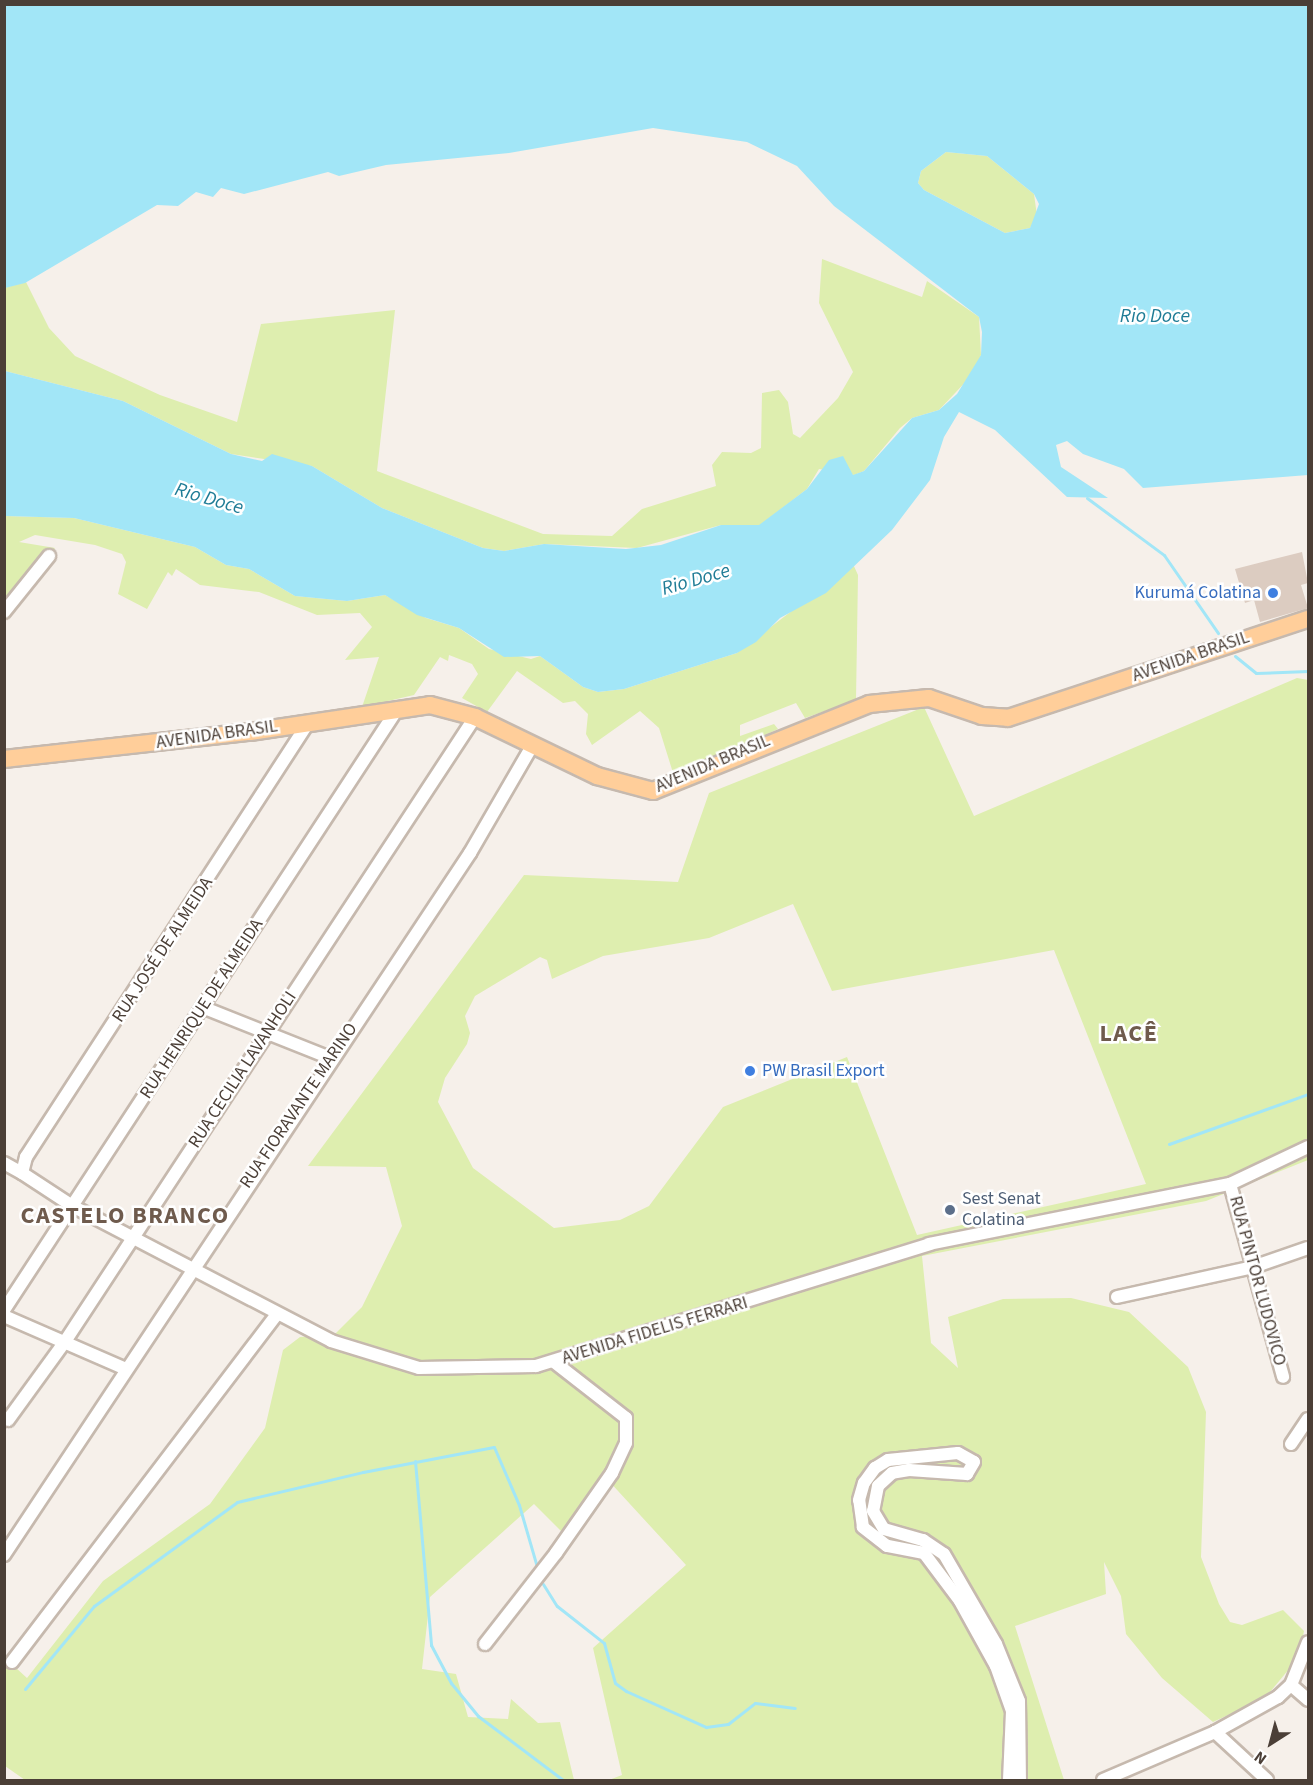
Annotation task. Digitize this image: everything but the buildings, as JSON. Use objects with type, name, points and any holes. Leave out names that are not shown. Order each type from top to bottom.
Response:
[{"type":"main road","name":"AVENIDA BRASIL","points":[[4,759],[308,723],[430,705],[475,717],[607,780],[653,791],[869,704],[929,698],[982,716],[1008,718],[1308,619]]},
{"type":"street","points":[[4,612],[49,556]]},
{"type":"street","name":"RUA HENRIQUE DE ALMEIDA","points":[[4,1311],[398,708]]},
{"type":"street","name":"RUA CECILIA LAVANHOLI","points":[[8,1420],[64,1343],[475,717]]},
{"type":"street","name":"RUA JOSÉ DE ALMEIDA","points":[[23,1175],[26,1157],[308,723]]},
{"type":"street","name":"RUA FIORAVANTE MARINO","points":[[4,1556],[330,1058],[470,853],[532,746]]},
{"type":"street","points":[[202,1007],[330,1058]]},
{"type":"street","name":"AVENIDA FIDELIS FERRARI","points":[[4,1163],[74,1207],[133,1239],[276,1315],[356,1351],[419,1368],[483,1370],[554,1362],[929,1244],[1230,1184],[1308,1147]]},
{"type":"street","name":"RUA PINTOR LUDOVICO","points":[[1230,1184],[1284,1377]]},
{"type":"street","points":[[1117,1297],[1253,1267],[1308,1248]]},
{"type":"street","points":[[12,1662],[276,1315]]},
{"type":"street","points":[[4,1316],[126,1369]]},
{"type":"street","points":[[485,1644],[556,1553],[612,1473],[626,1443],[627,1418],[554,1362]]},
{"type":"street","points":[[1291,1444],[1308,1419]]},
{"type":"street","points":[[1009,1780],[1012,1711],[996,1666],[934,1561],[917,1550],[887,1546],[871,1536],[860,1514],[858,1500],[875,1468],[923,1454],[971,1457],[973,1468],[967,1474],[909,1470],[883,1479],[874,1495],[873,1511],[884,1529],[923,1540],[944,1554],[1008,1667],[1019,1701],[1020,1780]]},
{"type":"street","points":[[887,1546],[886,1537],[894,1533]]},
{"type":"street","points":[[1103,1780],[1215,1732],[1291,1685],[1308,1642]]},
{"type":"street","points":[[1291,1685],[1308,1700]]},
{"type":"street","points":[[1215,1732],[1267,1780]]},
{"type":"green space","points":[[946,152],[987,156],[1034,194],[1037,216],[1030,228],[1005,233],[924,190],[918,183],[921,171]]},
{"type":"green space","points":[[822,259],[922,297],[927,281],[979,317],[981,355],[973,374],[939,410],[912,418],[900,428],[864,471],[854,475],[819,469],[807,489],[759,526],[721,525],[637,548],[544,544],[504,551],[483,548],[382,508],[312,466],[231,454],[123,401],[5,371],[4,288],[26,282],[49,328],[75,356],[160,395],[237,422],[261,324],[395,310],[377,471],[543,534],[612,536],[642,509],[716,486],[712,465],[722,452],[751,453],[761,448],[762,393],[779,390],[788,402],[793,434],[800,438],[838,398],[853,372],[819,303]]},
{"type":"green space","points":[[5,516],[74,518],[195,547],[226,565],[249,569],[295,596],[347,601],[385,595],[426,618],[459,628],[489,649],[531,659],[540,656],[583,687],[598,692],[624,689],[737,653],[853,564],[858,575],[856,700],[805,718],[796,703],[740,725],[740,736],[774,724],[778,729],[674,776],[659,728],[640,711],[592,745],[586,734],[588,714],[575,701],[563,703],[517,671],[487,712],[462,698],[478,674],[472,664],[449,655],[448,661],[440,657],[414,695],[362,707],[379,657],[345,660],[372,627],[360,613],[317,615],[259,592],[200,585],[176,569],[172,576],[168,572],[147,609],[118,594],[126,562],[122,554],[95,545],[35,535],[19,542],[55,548],[5,607]]},
{"type":"green space","points":[[1297,678],[1308,680],[1308,1160],[1206,1201],[922,1256],[931,1343],[958,1368],[948,1317],[1003,1299],[1071,1298],[1129,1312],[1188,1367],[1206,1412],[1201,1557],[1219,1604],[1230,1622],[1242,1625],[1283,1610],[1304,1631],[1299,1657],[1265,1698],[1213,1722],[1162,1678],[1126,1634],[1121,1596],[1104,1562],[1106,1594],[1015,1626],[1064,1780],[609,1780],[622,1775],[593,1648],[686,1565],[607,1479],[570,1540],[534,1504],[430,1597],[422,1669],[456,1674],[468,1717],[508,1719],[511,1699],[538,1723],[560,1722],[574,1780],[25,1780],[5,1766],[4,1657],[27,1678],[103,1581],[210,1504],[265,1428],[283,1350],[300,1337],[334,1335],[362,1307],[402,1226],[386,1167],[308,1166],[524,875],[678,882],[709,793],[924,707],[974,816]],"holes":[[[793,904],[832,991],[1054,950],[1146,1184],[917,1235],[847,1057],[723,1107],[649,1206],[620,1220],[554,1228],[473,1168],[438,1102],[445,1078],[467,1044],[470,1033],[465,1016],[475,996],[540,957],[547,960],[552,979],[603,956],[709,938]]]},
{"type":"water","name":"Rio Doce","points":[[5,4],[1308,5],[1308,475],[1143,488],[1124,469],[1083,454],[1067,441],[1056,445],[1061,467],[1108,498],[1067,497],[995,430],[959,412],[944,437],[930,480],[892,530],[826,593],[780,618],[756,642],[737,653],[624,689],[598,692],[583,687],[540,656],[504,657],[459,628],[417,615],[385,595],[347,601],[295,596],[249,569],[226,565],[195,547],[74,518],[5,516],[5,371],[123,401],[231,454],[262,461],[272,454],[312,466],[382,508],[483,548],[504,551],[544,544],[626,549],[661,545],[721,525],[759,525],[807,489],[829,460],[843,456],[853,475],[864,471],[912,418],[939,410],[957,394],[981,355],[982,332],[979,317],[834,206],[797,166],[747,142],[653,128],[509,153],[386,165],[339,176],[328,172],[244,194],[221,188],[213,197],[196,192],[178,206],[157,205],[25,283],[5,288]],"holes":[[[946,152],[987,156],[1034,194],[1039,204],[1030,228],[1005,233],[924,190],[918,183],[921,171]]]},
{"type":"waterway","points":[[1087,498],[1164,555],[1218,633]]},
{"type":"waterway","points":[[1235,656],[1256,673],[1308,671]]},
{"type":"waterway","points":[[1169,1144],[1308,1094]]},
{"type":"waterway","points":[[25,1689],[94,1606],[237,1502],[363,1472],[494,1447],[519,1505],[537,1567]]},
{"type":"waterway","points":[[415,1461],[431,1645],[451,1683],[478,1716],[563,1780]]},
{"type":"waterway","points":[[543,1584],[557,1606],[604,1643],[615,1683],[626,1691],[706,1727],[728,1724],[755,1703],[795,1708]]},
{"type":"place","name":"Kurumá Colatina","points":[[1273,593]]},
{"type":"place","name":"PW Brasil Export","points":[[750,1071]]},
{"type":"place","name":"Sest Senat Colatina","points":[[950,1210]]},
{"type":"district","name":"LACÊ","points":[[1129,1034]]},
{"type":"district","name":"CASTELO BRANCO","points":[[125,1216]]}]
